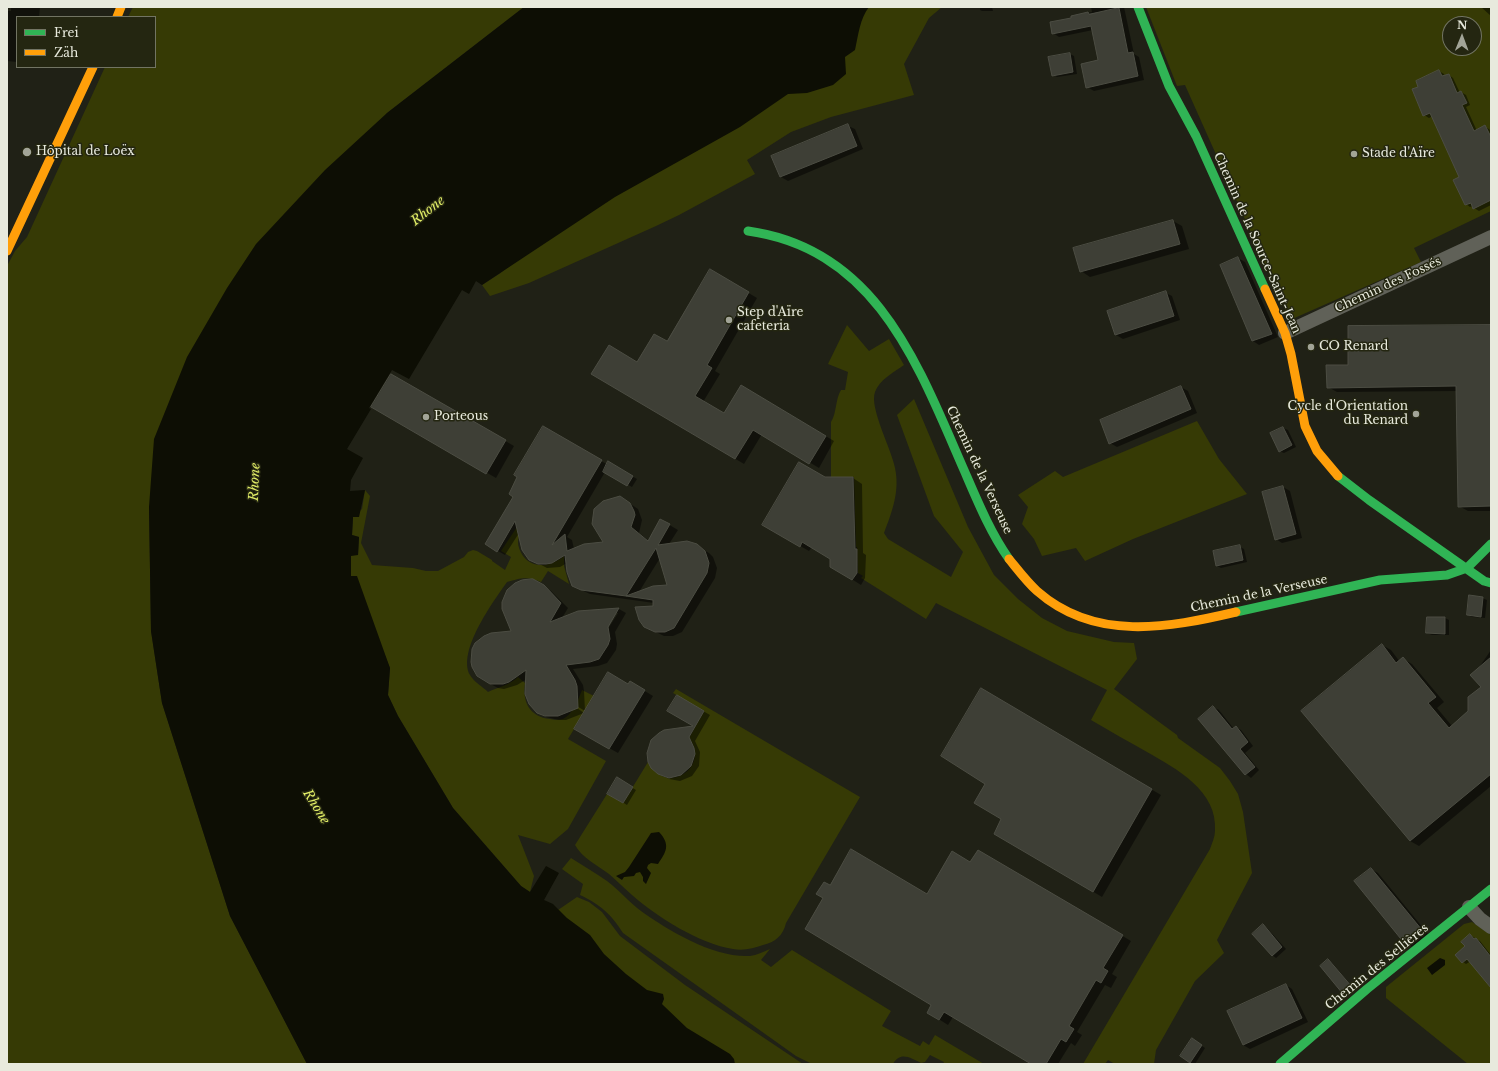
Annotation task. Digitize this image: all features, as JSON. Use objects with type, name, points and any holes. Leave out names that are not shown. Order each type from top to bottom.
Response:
[{"type":"street","name":"Chemin de la Source-Saint-Jean","points":[[1138,7],[1150,41],[1169,86],[1199,143],[1285,333],[1291,354],[1304,426],[1317,451],[1343,481],[1467,568]]},
{"type":"street","points":[[7,251],[93,68]]},
{"type":"street","name":"Chemin de la Verseuse","points":[[748,231],[794,242],[814,252],[853,280],[884,312],[900,337],[933,399],[984,518],[1006,555],[1027,582],[1045,598],[1078,617],[1099,623],[1117,625],[1167,626],[1258,608],[1374,581],[1402,578],[1437,577],[1467,568]]},
{"type":"street","name":"Chemin des Fossés","points":[[1285,333],[1491,237]]},
{"type":"street","points":[[1491,544],[1467,568],[1484,581],[1491,583]]},
{"type":"street","name":"Chemin des Sellières","points":[[1280,1064],[1367,988],[1491,889]]},
{"type":"street","points":[[1469,907],[1480,919],[1491,927]]},
{"type":"green space","points":[[133,7],[524,7],[387,113],[149,507],[151,631],[162,703],[230,916],[307,1064],[7,1064],[7,266],[15,251],[27,237],[105,68],[156,68],[156,16],[128,16]]},
{"type":"green space","points":[[852,7],[942,7],[929,18],[904,64],[914,95],[831,117],[791,132],[747,160],[755,174],[656,226],[529,283],[490,296],[482,285],[499,274]]},
{"type":"green space","name":"Stade d'Aïre","points":[[1146,7],[1491,7],[1491,211],[1414,248],[1421,262],[1290,320],[1185,85],[1177,86]]},
{"type":"green space","points":[[847,325],[869,351],[889,339],[904,365],[880,384],[875,392],[874,399],[878,418],[893,460],[897,485],[890,517],[884,533],[888,539],[951,577],[963,552],[934,516],[897,415],[914,399],[968,527],[994,575],[1018,599],[1042,618],[1067,631],[1114,642],[1134,643],[1137,659],[1114,689],[1220,768],[1238,794],[1243,812],[1252,873],[1217,940],[1224,953],[1195,981],[1156,1050],[1154,1064],[1115,1064],[1108,1060],[1105,1064],[1083,1064],[1210,849],[1215,831],[1214,817],[1210,804],[1203,793],[1193,783],[1171,766],[1091,720],[1107,690],[936,603],[926,619],[861,578],[863,576],[858,573],[856,547],[854,477],[831,477],[831,422],[839,394],[841,390],[845,390],[848,372],[828,364]]},
{"type":"green space","points":[[1197,421],[1219,459],[1247,494],[1133,539],[1085,561],[1076,548],[1042,556],[1034,539],[1022,524],[1028,507],[1018,495],[1055,471],[1063,477]]},
{"type":"green space","points":[[365,490],[370,496],[361,543],[372,565],[438,571],[464,557],[468,552],[473,550],[492,560],[505,570],[511,557],[501,551],[531,506],[521,528],[518,542],[518,546],[523,556],[532,563],[543,565],[554,562],[564,556],[564,566],[569,584],[548,571],[541,582],[524,578],[507,582],[478,627],[468,653],[467,665],[470,675],[476,682],[488,692],[508,684],[518,677],[525,683],[524,690],[526,702],[529,707],[533,712],[543,718],[558,720],[567,717],[575,706],[582,690],[594,696],[568,739],[606,761],[568,829],[550,844],[518,835],[534,876],[530,892],[521,886],[453,808],[398,716],[388,695],[390,668],[351,576],[351,555],[358,555],[359,537],[352,535],[353,517],[362,509]]},
{"type":"green space","points":[[676,689],[860,797],[786,923],[783,932],[778,938],[767,944],[749,949],[737,950],[707,942],[693,936],[666,920],[642,903],[609,874],[586,858],[575,845],[607,794],[623,803],[648,762],[656,772],[665,777],[675,777],[684,774],[690,768],[694,759],[694,749],[689,738],[704,711],[673,693]]},
{"type":"green space","points":[[571,858],[607,881],[652,919],[692,942],[722,953],[736,955],[753,956],[770,949],[761,960],[771,967],[792,950],[891,1011],[882,1026],[920,1046],[923,1041],[929,1045],[935,1035],[984,1064],[943,1064],[944,1062],[930,1055],[925,1062],[921,1063],[910,1058],[902,1057],[896,1060],[893,1064],[812,1064],[796,1056],[623,933],[614,920],[605,911],[594,902],[580,895],[583,884],[562,869]]},
{"type":"green space","points":[[577,897],[589,902],[602,912],[620,936],[685,985],[803,1064],[703,1064],[648,1010],[558,910]]},
{"type":"green space","points":[[1472,922],[1491,935],[1491,1064],[1468,1064],[1386,998],[1386,987],[1464,924]]},
{"type":"water","name":"Rhone","points":[[524,7],[869,7],[861,22],[855,50],[845,57],[846,74],[833,85],[807,93],[788,94],[740,127],[615,197],[482,285],[476,281],[469,294],[462,290],[409,379],[392,370],[347,449],[363,458],[351,480],[350,491],[365,490],[359,517],[353,517],[352,535],[359,537],[358,555],[351,556],[351,576],[357,576],[390,668],[388,695],[398,716],[453,808],[521,886],[530,892],[546,866],[559,873],[544,900],[553,904],[567,918],[590,935],[604,954],[626,974],[647,990],[663,994],[664,999],[662,1004],[664,1006],[687,1028],[730,1054],[734,1059],[735,1064],[307,1064],[230,916],[162,703],[151,631],[149,507],[154,439],[187,357],[227,288],[256,244],[325,170],[387,113]]},
{"type":"water","points":[[659,832],[665,841],[665,852],[658,864],[651,863],[648,865],[647,868],[651,873],[646,884],[643,881],[643,877],[640,872],[636,873],[634,876],[624,877],[622,880],[616,876],[625,872],[651,833]]},
{"type":"water","points":[[1440,958],[1445,960],[1445,965],[1432,975],[1427,968]]},
{"type":"building","points":[[1119,8],[1128,53],[1133,52],[1138,76],[1086,88],[1081,64],[1098,60],[1091,26],[1052,34],[1050,22],[1071,18],[1071,16],[1088,12],[1089,14]]},
{"type":"building","points":[[1070,53],[1073,72],[1052,76],[1048,57]]},
{"type":"building","points":[[1439,70],[1442,76],[1449,74],[1457,93],[1461,91],[1467,103],[1462,105],[1474,131],[1485,125],[1491,137],[1491,200],[1473,209],[1471,203],[1465,205],[1453,180],[1459,177],[1430,113],[1423,116],[1412,89],[1418,87],[1416,81]]},
{"type":"building","points":[[848,124],[857,146],[780,177],[771,156]]},
{"type":"building","points":[[1173,220],[1180,244],[1080,272],[1073,248]]},
{"type":"building","points":[[1238,257],[1272,334],[1252,341],[1220,265]]},
{"type":"building","points":[[710,269],[749,292],[707,365],[712,368],[695,396],[724,413],[741,385],[826,436],[809,464],[753,430],[735,459],[591,374],[609,345],[637,362],[654,334],[667,341]]},
{"type":"building","points":[[1166,291],[1174,316],[1115,335],[1107,311]]},
{"type":"building","points":[[1491,325],[1491,506],[1458,507],[1456,386],[1327,388],[1326,365],[1348,365],[1348,326]]},
{"type":"building","name":"Porteous","points":[[391,374],[506,440],[486,474],[371,407]]},
{"type":"building","points":[[1181,386],[1191,409],[1109,444],[1100,420]]},
{"type":"building","points":[[543,426],[602,460],[552,545],[565,534],[567,551],[584,544],[603,542],[592,524],[594,509],[603,501],[620,496],[630,503],[634,511],[635,515],[631,527],[648,541],[660,519],[670,524],[658,545],[687,541],[697,544],[705,551],[709,563],[707,573],[674,628],[665,632],[655,632],[644,627],[639,620],[635,607],[653,606],[653,600],[581,590],[572,586],[567,572],[565,555],[552,563],[546,564],[538,564],[529,560],[522,550],[515,521],[497,552],[485,544],[513,497],[509,494],[517,477],[514,475]],"holes":[[[656,548],[667,585],[653,586],[626,596]]]},
{"type":"building","points":[[1283,427],[1292,445],[1279,452],[1270,433]]},
{"type":"building","points":[[608,461],[633,476],[627,486],[603,472]]},
{"type":"building","points":[[799,462],[825,477],[853,477],[857,573],[852,580],[830,567],[830,559],[802,542],[800,547],[762,525]]},
{"type":"building","points":[[1283,486],[1296,534],[1275,540],[1262,492]]},
{"type":"building","points":[[1240,545],[1243,560],[1216,566],[1213,551]]},
{"type":"building","points":[[533,579],[544,585],[561,603],[550,622],[578,611],[619,608],[608,627],[610,639],[599,659],[590,662],[566,665],[577,686],[578,708],[558,716],[545,716],[537,713],[529,704],[525,694],[526,670],[509,682],[503,684],[490,684],[477,676],[471,662],[472,649],[475,643],[484,636],[491,633],[511,631],[502,609],[502,602],[507,590],[515,583],[522,580]]},
{"type":"building","points":[[1469,595],[1483,597],[1481,617],[1467,615]]},
{"type":"building","points":[[1427,617],[1445,617],[1445,634],[1426,633]]},
{"type":"building","points":[[1382,644],[1396,663],[1403,657],[1436,697],[1428,703],[1449,728],[1468,711],[1468,697],[1481,687],[1470,675],[1491,657],[1491,774],[1410,841],[1301,711]]},
{"type":"building","points":[[608,672],[628,684],[630,681],[645,690],[609,749],[574,729]]},
{"type":"building","points":[[981,688],[1152,789],[1093,892],[994,834],[1001,819],[974,803],[985,784],[941,756]]},
{"type":"building","points":[[677,695],[704,711],[689,737],[695,754],[691,766],[681,775],[669,778],[658,774],[651,768],[648,762],[647,753],[651,740],[664,730],[693,726],[667,711]]},
{"type":"building","points":[[1213,706],[1232,729],[1236,726],[1248,742],[1240,749],[1255,767],[1245,775],[1198,719]]},
{"type":"building","points":[[617,777],[633,787],[623,803],[607,794]]},
{"type":"building","points":[[851,849],[927,894],[952,851],[970,862],[978,850],[1123,935],[1103,968],[1108,971],[1101,983],[1096,980],[1069,1026],[1074,1029],[1066,1042],[1061,1039],[1046,1064],[1031,1064],[944,1012],[939,1020],[927,1013],[931,1005],[805,929],[823,898],[816,894],[824,882],[830,885]]},
{"type":"building","points":[[1371,868],[1422,930],[1405,944],[1354,881]]},
{"type":"building","points":[[1263,924],[1282,947],[1272,956],[1252,934]]},
{"type":"building","points":[[1470,934],[1474,939],[1476,938],[1491,957],[1491,988],[1467,959],[1462,963],[1455,955],[1465,946],[1461,942]]},
{"type":"building","points":[[1328,959],[1352,987],[1343,994],[1320,966]]},
{"type":"building","points":[[1286,984],[1302,1018],[1243,1045],[1227,1011]]},
{"type":"building","points":[[1192,1038],[1202,1045],[1190,1063],[1180,1056]]},
{"type":"traffic: fast","points":[[1138,7],[1169,86],[1196,136],[1265,289]]},
{"type":"traffic: fast","points":[[748,231],[792,242],[830,261],[861,287],[887,318],[909,353],[929,391],[984,516],[1009,559]]},
{"type":"traffic: fast","points":[[1338,476],[1369,500],[1484,581],[1491,583]]},
{"type":"traffic: fast","points":[[1236,612],[1380,580],[1447,575],[1467,568],[1491,544]]},
{"type":"traffic: fast","points":[[1280,1064],[1367,989],[1491,889]]},
{"type":"traffic: slow","points":[[117,16],[121,7]]},
{"type":"traffic: slow","points":[[7,251],[93,68]]},
{"type":"traffic: slow","points":[[1265,289],[1285,333],[1291,354],[1305,426],[1317,451],[1338,476]]},
{"type":"traffic: slow","points":[[1009,559],[1037,591],[1059,607],[1083,618],[1108,624],[1133,627],[1158,626],[1184,623],[1236,612]]},
{"type":"place","name":"Hôpital de Loëx","points":[[27,152]]},
{"type":"place","name":"Stade d'Aïre","points":[[1354,154]]},
{"type":"place","name":"Step d'Aïre cafeteria","points":[[729,320]]},
{"type":"place","name":"CO Renard","points":[[1311,347]]},
{"type":"place","name":"Cycle d'Orientation du Renard","points":[[1416,414]]},
{"type":"place","name":"Porteous","points":[[426,417]]}]
